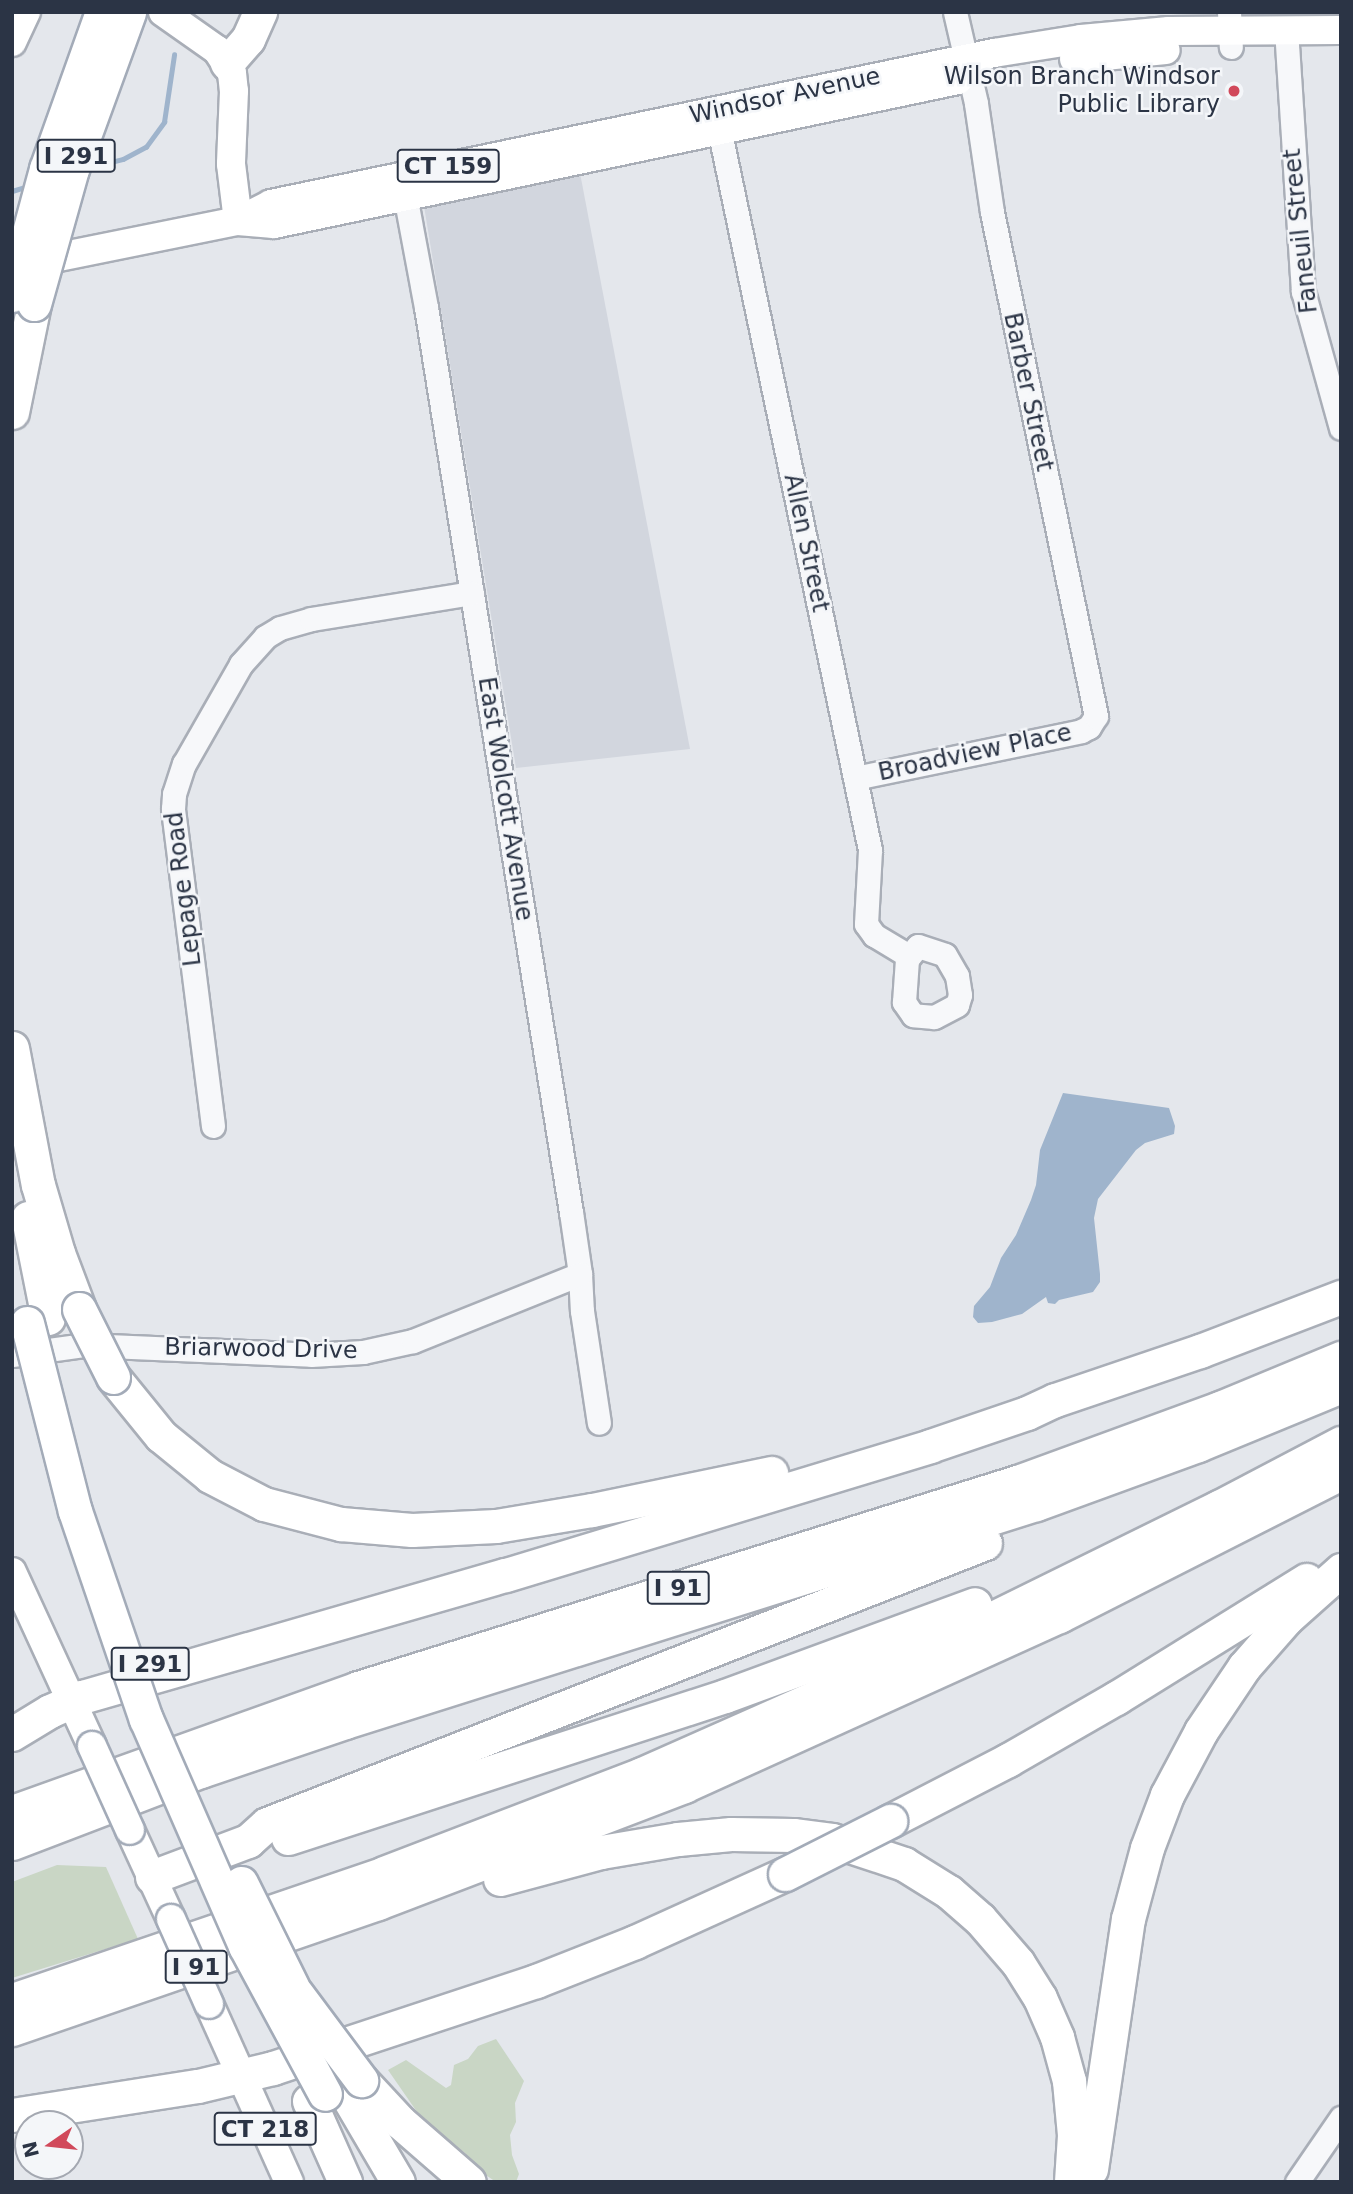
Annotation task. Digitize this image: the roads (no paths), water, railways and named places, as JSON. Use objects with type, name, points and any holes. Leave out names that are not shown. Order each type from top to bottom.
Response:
[{"type":"highway","name":"I 291","points":[[12,412],[23,299],[46,169],[102,12]]},
{"type":"highway","name":"I 291","points":[[23,299],[129,12]]},
{"type":"highway","points":[[227,63],[248,39],[260,12]]},
{"type":"highway","points":[[12,1048],[38,1185],[51,1317],[113,1377],[139,1412],[173,1447],[209,1476],[277,1509],[324,1521],[412,1530],[496,1526],[645,1500],[792,1469],[1024,1405],[1055,1400]]},
{"type":"highway","name":"I 291","points":[[12,1123],[51,1317],[91,1486],[150,1664],[221,1839],[296,1993],[335,2090]]},
{"type":"highway","name":"I 291","points":[[12,1245],[51,1317],[64,1475],[124,1661],[192,1831],[265,1983],[335,2090]]},
{"type":"highway","points":[[12,1734],[71,1701],[852,1470],[1027,1413],[1055,1400],[1242,1335],[1341,1297]]},
{"type":"highway","name":"I 91","points":[[12,1812],[358,1688],[1020,1481],[1182,1423],[1341,1358]]},
{"type":"highway","points":[[12,1843],[250,1754],[496,1673],[980,1523],[1143,1466],[1341,1386]]},
{"type":"highway","points":[[152,1877],[248,1841],[267,1824],[1048,1517],[1194,1456],[1258,1421]]},
{"type":"highway","points":[[248,1841],[275,1843],[830,1660],[1055,1570],[1185,1512],[1341,1436]]},
{"type":"highway","points":[[12,2000],[338,1890],[642,1774],[991,1619],[1207,1513],[1341,1443]]},
{"type":"highway","name":"I 91","points":[[12,2029],[378,1903],[630,1808],[832,1721],[1116,1589],[1341,1473]]},
{"type":"highway","points":[[12,2115],[242,2077],[438,2016],[635,1942],[785,1874],[1008,1760],[1116,1698],[1341,1557]]},
{"type":"highway","points":[[1089,2182],[1128,1919],[1147,1848],[1163,1804],[1191,1746],[1231,1683],[1286,1619],[1341,1570]]},
{"type":"highway","points":[[378,1903],[443,1894],[601,1852],[712,1836],[800,1836],[845,1844],[883,1855],[926,1877],[971,1910],[1002,1942],[1033,1986],[1057,2037],[1069,2081],[1074,2135],[1071,2182]]},
{"type":"highway","points":[[335,2090],[345,2182]]},
{"type":"highway","points":[[335,2090],[377,2182]]},
{"type":"highway","points":[[335,2090],[398,2182]]},
{"type":"highway","points":[[335,2090],[414,2135],[469,2182]]},
{"type":"main road","points":[[12,42],[26,12]]},
{"type":"main road","points":[[163,12],[207,42],[227,63],[234,85],[231,164],[238,221]]},
{"type":"main road","name":"Windsor Avenue","points":[[12,266],[238,221],[274,224],[403,186],[968,68],[1077,59],[1230,29],[1341,49]]},
{"type":"main road","name":"Windsor Avenue","points":[[1286,38],[1341,30]]},
{"type":"main road","name":"CT 218","points":[[12,1572],[289,2182]]},
{"type":"street","name":"Barber Street","points":[[955,12],[968,68],[1012,314],[1096,709],[1093,723]]},
{"type":"street","name":"Faneuil Street","points":[[1286,38],[1303,291],[1341,428]]},
{"type":"street","name":"Allen Street","points":[[717,121],[872,860],[866,924],[874,935],[909,956]]},
{"type":"street","name":"East Wolcott Avenue","points":[[403,186],[580,1274],[582,1311],[598,1423]]},
{"type":"street","name":"Lepage Road","points":[[213,1126],[173,809],[174,794],[184,765],[241,664],[259,643],[280,628],[310,619],[471,593]]},
{"type":"street","name":"Broadview Place","points":[[855,778],[1081,731],[1093,723]]},
{"type":"street","name":"Briarwood Drive","points":[[12,1355],[85,1345],[311,1355],[363,1352],[413,1341],[580,1274]]},
{"type":"street","points":[[1297,2182],[1341,2118]]},
{"type":"water","points":[[1063,1093],[1169,1108],[1175,1126],[1174,1134],[1145,1143],[1136,1150],[1098,1199],[1094,1218],[1100,1282],[1093,1292],[1059,1300],[1055,1304],[1048,1303],[1046,1297],[1022,1314],[978,1323],[973,1317],[974,1306],[990,1287],[1001,1258],[1016,1235],[1031,1200],[1036,1185],[1040,1150]]},
{"type":"waterway","points":[[87,168],[123,159],[146,147],[164,122],[174,55]]},
{"type":"waterway","points":[[12,191],[28,186]]},
{"type":"place","name":"Wilson Branch Windsor Public Library","points":[[1234,91]]}]
